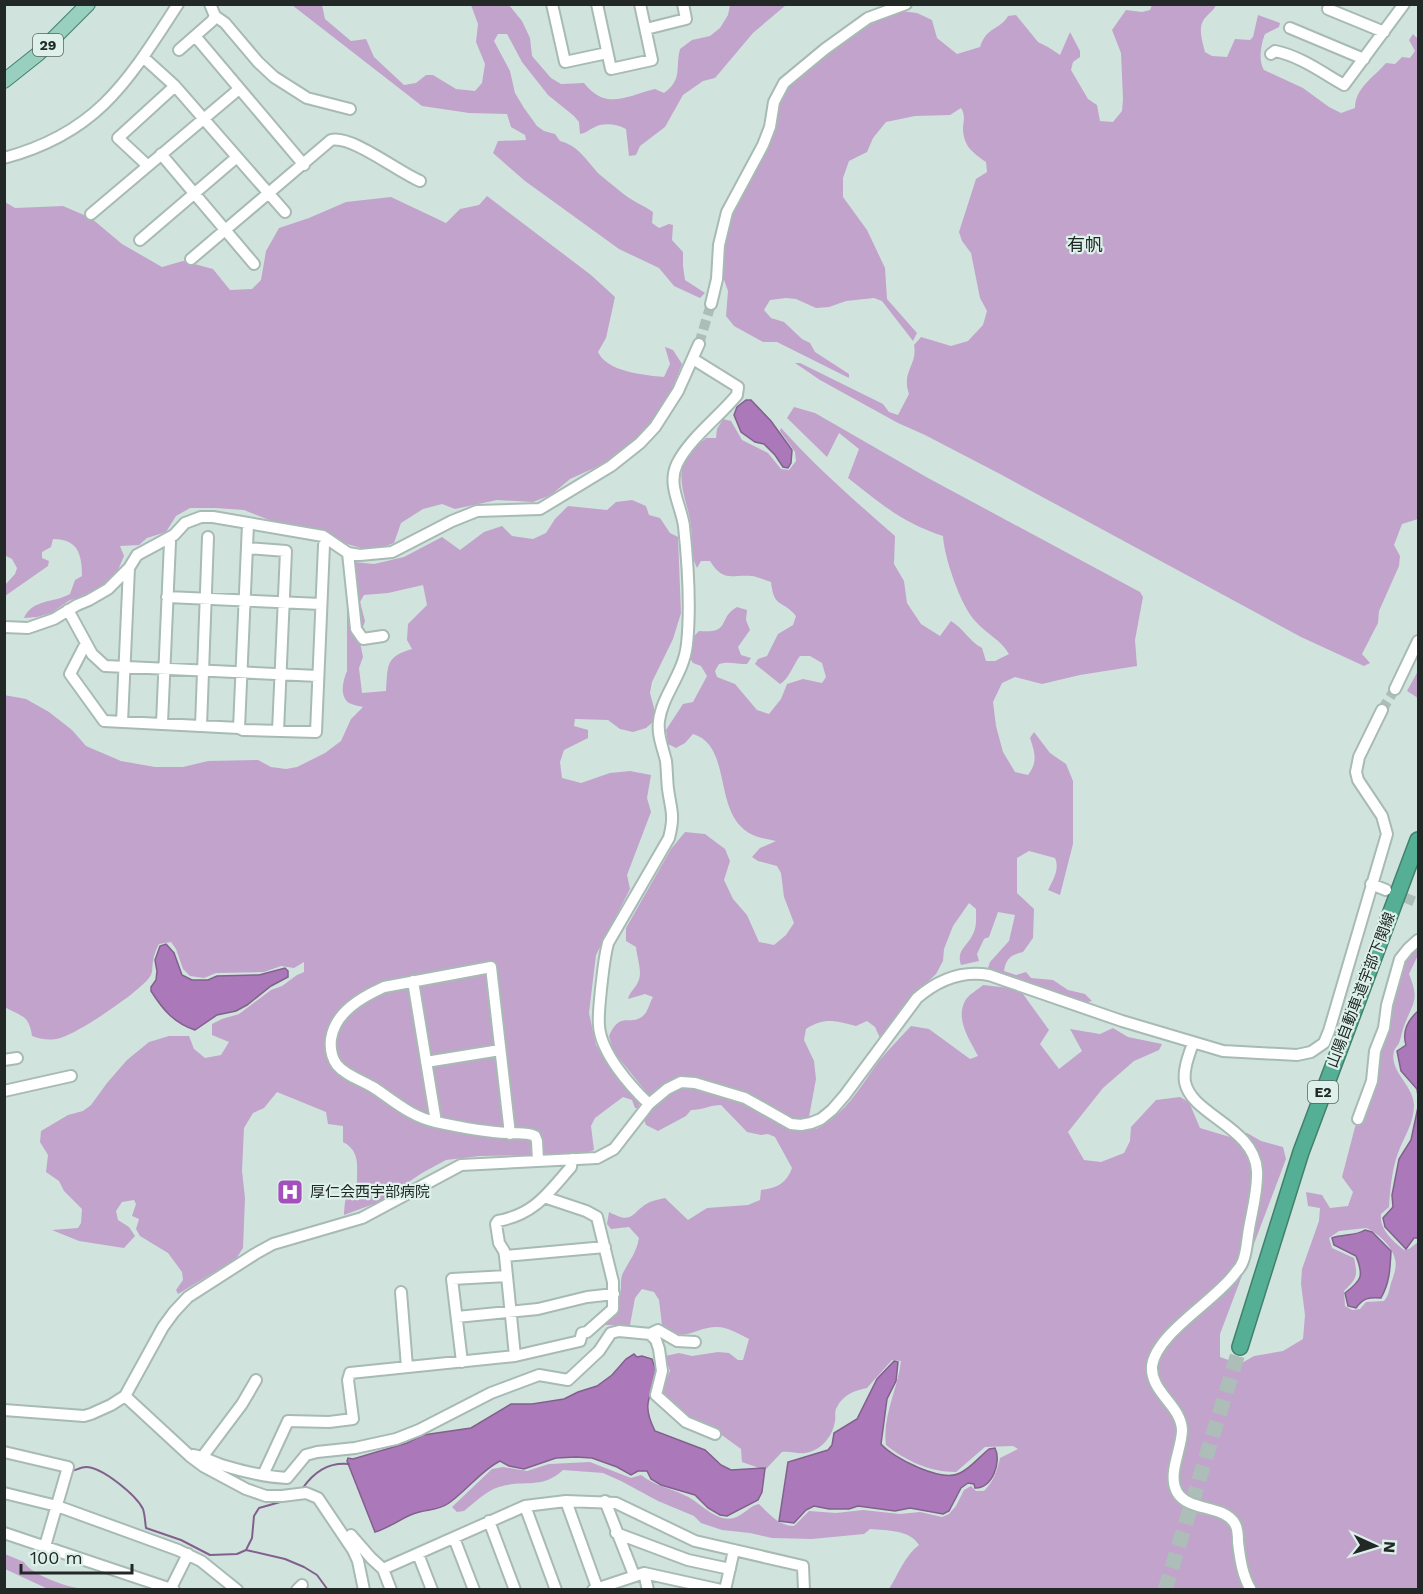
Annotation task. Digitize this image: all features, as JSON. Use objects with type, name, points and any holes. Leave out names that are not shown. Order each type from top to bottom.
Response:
[{"type":"highway","name":"山陽自動車道宇部下関線","points":[[1240,1347],[1301,1152],[1419,840]]},
{"type":"main road","name":"29","points":[[4,81],[38,54],[88,4]]},
{"type":"street","points":[[4,158],[51,143],[82,124],[110,99],[143,57],[177,4]]},
{"type":"street","points":[[210,4],[215,16],[225,23],[258,62],[274,76],[307,98],[350,109]]},
{"type":"street","points":[[552,4],[565,62],[607,53]]},
{"type":"street","points":[[597,4],[611,69],[652,60],[640,4]]},
{"type":"street","points":[[646,29],[686,20],[683,4]]},
{"type":"street","points":[[711,304],[717,279],[719,245],[727,212],[763,145],[770,127],[774,102],[784,83],[868,18],[906,4]]},
{"type":"street","points":[[1271,54],[1275,51],[1282,53],[1344,85],[1404,4]]},
{"type":"street","points":[[1328,9],[1383,32]]},
{"type":"street","points":[[179,50],[215,16]]},
{"type":"street","points":[[1290,28],[1364,59]]},
{"type":"street","points":[[195,36],[304,165]]},
{"type":"street","points":[[143,57],[175,86],[285,212]]},
{"type":"street","points":[[147,165],[118,138],[175,86]]},
{"type":"street","points":[[91,214],[239,89]]},
{"type":"street","points":[[191,259],[331,140],[336,139],[356,146],[420,181]]},
{"type":"street","points":[[161,154],[254,264]]},
{"type":"street","points":[[140,240],[237,157]]},
{"type":"street","points":[[4,627],[20,629],[37,626],[108,589],[129,568],[137,555],[168,538],[185,523],[201,517],[213,517],[323,536],[348,553],[360,555],[392,552],[452,521],[477,511],[540,509],[611,465],[640,443],[663,415],[678,391],[699,344]]},
{"type":"street","points":[[649,1104],[611,1058],[604,1047],[598,1025],[604,957],[608,943],[669,838],[673,821],[659,721],[681,672],[687,642],[685,543],[683,522],[673,479],[676,467],[690,445],[737,395],[738,387],[693,359]]},
{"type":"street","points":[[239,728],[248,524]]},
{"type":"street","points":[[201,726],[208,537]]},
{"type":"street","points":[[162,723],[170,542],[168,538]]},
{"type":"street","points":[[86,643],[70,674],[104,721],[316,732],[324,545]]},
{"type":"street","points":[[247,548],[286,551],[278,731]]},
{"type":"street","points":[[348,553],[356,629],[363,639],[383,636]]},
{"type":"street","points":[[122,722],[129,568]]},
{"type":"street","points":[[167,597],[321,604]]},
{"type":"street","points":[[68,610],[92,654],[105,666],[318,676]]},
{"type":"street","points":[[1395,689],[1419,641]]},
{"type":"street","points":[[4,1410],[84,1416],[99,1411],[125,1396],[163,1327],[182,1303],[255,1254],[273,1244],[362,1218],[461,1165],[597,1158],[614,1149],[649,1104],[667,1089],[681,1082],[695,1083],[745,1098],[791,1124],[801,1125],[821,1119],[845,1095],[917,998],[931,986],[962,974],[990,975],[1122,1021],[1223,1051],[1298,1055],[1311,1052],[1324,1043],[1387,834],[1382,816],[1359,780],[1356,766],[1382,710]]},
{"type":"street","points":[[1371,884],[1386,890]]},
{"type":"street","points":[[1358,1119],[1372,1081],[1375,1051],[1384,1028],[1387,1005],[1400,959],[1419,940]]},
{"type":"street","points":[[510,1134],[491,967],[384,987],[369,994],[336,1022],[330,1046],[337,1064],[344,1071],[417,1117],[510,1134],[524,1132],[535,1136],[538,1161]]},
{"type":"street","points":[[413,981],[436,1122]]},
{"type":"street","points":[[1193,1042],[1185,1066],[1187,1090],[1194,1100],[1245,1142],[1253,1153],[1257,1169],[1256,1183],[1243,1260],[1235,1274],[1170,1336],[1157,1351],[1152,1365],[1160,1390],[1180,1418],[1181,1443],[1173,1482],[1178,1494],[1186,1501],[1230,1518],[1236,1525],[1240,1563],[1251,1590]]},
{"type":"street","points":[[426,1062],[500,1050]]},
{"type":"street","points":[[4,1060],[17,1058]]},
{"type":"street","points":[[4,1091],[71,1076]]},
{"type":"street","points":[[515,1356],[505,1256],[499,1243],[496,1224],[498,1221],[526,1212],[544,1197],[571,1167],[572,1160]]},
{"type":"street","points":[[263,1475],[288,1421],[329,1422],[353,1419],[348,1380],[350,1373],[515,1356],[580,1341],[582,1333],[587,1332],[613,1309],[614,1294],[597,1217],[586,1210],[550,1201],[544,1197]]},
{"type":"street","points":[[505,1256],[604,1247]]},
{"type":"street","points":[[462,1362],[452,1279],[507,1276]]},
{"type":"street","points":[[401,1292],[407,1367]]},
{"type":"street","points":[[457,1317],[538,1309],[587,1297],[614,1294]]},
{"type":"street","points":[[191,1457],[193,1455],[203,1456],[222,1465],[287,1478],[306,1455],[355,1449],[396,1438],[419,1430],[491,1393],[539,1375],[568,1380],[599,1351],[611,1333],[650,1334],[658,1330],[677,1341],[696,1342]]},
{"type":"street","points":[[650,1334],[656,1340],[659,1349],[662,1371],[656,1395],[686,1422],[715,1434]]},
{"type":"street","points":[[203,1456],[243,1404],[256,1380]]},
{"type":"street","points":[[125,1396],[203,1466],[257,1494],[282,1496],[314,1494],[353,1550],[358,1561],[364,1590]]},
{"type":"street","points":[[4,1452],[68,1467],[45,1546]]},
{"type":"street","points":[[4,1493],[57,1506],[188,1554],[201,1561],[237,1590]]},
{"type":"street","points":[[383,1569],[525,1506],[566,1501],[605,1501],[616,1503],[695,1541],[803,1566],[804,1590]]},
{"type":"street","points":[[566,1501],[596,1589],[639,1574],[692,1586],[723,1590],[734,1550]]},
{"type":"street","points":[[605,1501],[616,1533],[648,1590]]},
{"type":"street","points":[[525,1506],[556,1590]]},
{"type":"street","points":[[326,1509],[330,1507],[335,1511],[345,1528],[383,1569],[391,1590]]},
{"type":"street","points":[[489,1521],[515,1590]]},
{"type":"street","points":[[4,1533],[172,1589],[188,1554]]},
{"type":"street","points":[[616,1533],[688,1560],[730,1569]]},
{"type":"street","points":[[454,1538],[474,1590]]},
{"type":"street","points":[[418,1554],[432,1590]]},
{"type":"shaded area","points":[[292,5],[322,5],[325,19],[351,41],[366,39],[374,57],[404,85],[416,83],[426,75],[433,75],[456,89],[475,91],[482,83],[485,64],[476,42],[478,24],[471,5],[509,5],[522,21],[530,38],[532,56],[551,78],[561,84],[584,83],[600,97],[617,99],[655,89],[664,93],[676,78],[680,49],[692,40],[710,36],[720,28],[728,15],[730,5],[786,5],[753,33],[715,78],[703,81],[683,95],[665,127],[640,146],[636,155],[629,156],[626,129],[605,124],[580,134],[579,122],[548,95],[522,62],[507,34],[498,34],[494,41],[510,71],[515,93],[537,126],[555,134],[560,141],[572,146],[599,174],[625,195],[653,212],[652,223],[659,228],[669,224],[673,225],[672,240],[683,252],[685,280],[705,293],[700,298],[674,286],[659,268],[619,249],[525,181],[493,153],[498,141],[526,140],[525,135],[511,127],[507,114],[469,113],[422,106]]},
{"type":"shaded area","points":[[1152,5],[1216,5],[1203,21],[1201,28],[1205,52],[1212,56],[1227,57],[1235,39],[1250,40],[1253,37],[1258,15],[1280,23],[1279,27],[1265,34],[1261,47],[1264,70],[1303,88],[1341,113],[1355,108],[1358,94],[1386,63],[1395,64],[1402,57],[1410,58],[1415,51],[1409,40],[1413,34],[1418,39],[1418,519],[1402,524],[1394,545],[1400,556],[1399,566],[1379,611],[1378,623],[1362,654],[1370,663],[1364,666],[1301,637],[1000,474],[898,423],[820,380],[795,363],[800,363],[883,404],[889,412],[898,415],[909,394],[907,379],[914,358],[914,345],[921,337],[951,346],[968,341],[983,325],[987,311],[980,298],[971,253],[962,241],[959,232],[976,179],[987,172],[986,162],[967,144],[963,134],[964,115],[961,108],[950,115],[915,116],[886,122],[873,138],[867,152],[849,161],[843,178],[843,197],[867,230],[885,268],[887,299],[917,333],[913,341],[882,301],[874,298],[846,301],[829,307],[816,308],[796,299],[770,300],[764,310],[771,318],[784,322],[802,339],[810,343],[815,352],[849,374],[849,378],[777,342],[763,342],[734,326],[726,316],[728,291],[723,277],[723,246],[741,195],[764,155],[781,100],[790,85],[851,34],[901,11],[917,13],[932,20],[937,38],[957,54],[980,47],[986,35],[1008,16],[1016,15],[1038,42],[1060,55],[1070,32],[1080,51],[1080,57],[1073,62],[1071,70],[1088,99],[1097,105],[1100,121],[1113,122],[1122,111],[1123,99],[1121,53],[1112,30],[1126,10],[1142,12],[1150,10]]},
{"type":"shaded area","points":[[487,196],[591,275],[615,297],[606,338],[598,352],[603,359],[627,371],[664,377],[670,364],[665,347],[673,350],[682,364],[672,389],[655,417],[636,441],[601,465],[570,479],[551,495],[533,502],[497,500],[455,509],[442,504],[423,509],[401,523],[394,543],[380,548],[361,548],[347,544],[327,533],[282,525],[244,510],[190,508],[176,516],[166,532],[147,538],[139,545],[120,546],[124,556],[118,570],[107,583],[89,595],[70,600],[51,613],[24,618],[38,604],[70,594],[75,580],[82,576],[82,568],[77,549],[73,545],[53,539],[51,547],[42,552],[42,558],[49,561],[48,566],[5,596],[5,585],[15,574],[17,568],[12,559],[4,555],[5,202],[15,208],[63,206],[91,218],[122,244],[162,267],[183,261],[213,269],[230,290],[252,289],[261,280],[266,251],[279,228],[346,202],[391,197],[446,223],[460,209],[479,205]]},
{"type":"shaded area","points":[[746,400],[751,400],[771,421],[792,450],[791,463],[788,468],[783,467],[764,444],[755,442],[741,432],[734,415],[737,407]]},
{"type":"shaded area","points":[[794,407],[815,413],[928,478],[1140,592],[1143,597],[1135,640],[1137,666],[1042,684],[1015,677],[1002,683],[993,702],[1003,752],[1015,772],[1028,775],[1033,766],[1035,757],[1030,738],[1034,732],[1050,753],[1066,764],[1073,781],[1073,844],[1060,895],[1048,890],[1056,870],[1055,858],[1029,851],[1017,858],[1017,893],[1034,909],[1033,938],[1023,952],[1010,958],[1004,971],[1016,975],[1026,972],[1031,978],[1053,980],[1068,990],[1085,994],[1092,1001],[1084,1003],[988,968],[990,962],[1009,941],[1015,915],[998,912],[989,937],[984,939],[977,954],[979,961],[961,965],[961,952],[976,925],[976,909],[969,903],[953,926],[944,949],[943,961],[936,974],[908,1001],[880,1038],[875,1027],[867,1021],[856,1026],[825,1021],[806,1029],[804,1040],[814,1061],[816,1079],[809,1117],[816,1129],[836,1116],[852,1099],[879,1061],[911,1026],[929,1029],[970,1059],[978,1056],[965,1030],[962,1008],[966,999],[983,985],[1010,988],[1023,994],[1049,1030],[1040,1044],[1059,1069],[1082,1051],[1070,1029],[1100,1034],[1113,1028],[1128,1037],[1162,1044],[1159,1050],[1134,1061],[1103,1088],[1068,1132],[1084,1160],[1101,1162],[1124,1153],[1130,1141],[1131,1127],[1156,1100],[1180,1097],[1189,1102],[1200,1128],[1230,1137],[1247,1133],[1261,1141],[1283,1147],[1286,1159],[1220,1334],[1220,1357],[1240,1364],[1254,1356],[1283,1351],[1303,1339],[1305,1315],[1301,1284],[1302,1269],[1319,1221],[1320,1208],[1308,1206],[1306,1192],[1322,1195],[1330,1208],[1348,1206],[1353,1192],[1342,1177],[1355,1127],[1368,1103],[1377,1058],[1402,966],[1418,945],[1418,955],[1409,974],[1414,990],[1414,1001],[1399,1043],[1394,1050],[1393,1058],[1413,1098],[1414,1112],[1394,1166],[1389,1207],[1381,1214],[1381,1219],[1388,1234],[1404,1250],[1418,1242],[1418,1589],[889,1589],[906,1560],[919,1545],[904,1533],[870,1529],[864,1534],[812,1539],[772,1538],[722,1530],[701,1523],[694,1516],[658,1501],[603,1473],[563,1470],[548,1480],[494,1489],[464,1511],[457,1512],[452,1507],[492,1469],[503,1467],[527,1471],[549,1464],[590,1462],[631,1478],[641,1475],[690,1498],[714,1515],[727,1519],[738,1517],[759,1504],[779,1522],[794,1526],[809,1511],[836,1513],[863,1510],[900,1514],[920,1512],[942,1517],[949,1514],[956,1506],[964,1490],[971,1486],[976,1491],[984,1491],[995,1476],[1000,1458],[1018,1449],[1013,1446],[985,1447],[956,1472],[928,1468],[894,1451],[886,1445],[885,1434],[901,1361],[892,1360],[867,1388],[858,1390],[843,1399],[836,1410],[832,1432],[821,1446],[805,1453],[782,1452],[765,1470],[742,1462],[741,1449],[719,1433],[687,1417],[663,1398],[662,1390],[670,1371],[665,1356],[679,1353],[692,1356],[718,1352],[729,1353],[738,1360],[743,1360],[749,1339],[721,1327],[684,1334],[670,1331],[662,1325],[659,1300],[654,1292],[642,1289],[635,1298],[630,1325],[605,1325],[617,1308],[622,1276],[639,1238],[629,1227],[611,1229],[607,1224],[609,1212],[624,1218],[632,1216],[650,1202],[665,1198],[688,1220],[707,1208],[748,1205],[760,1200],[761,1190],[781,1184],[792,1168],[775,1137],[747,1132],[721,1105],[691,1110],[686,1116],[658,1131],[646,1125],[644,1120],[656,1104],[613,1051],[609,1036],[618,1023],[639,1019],[644,1015],[653,997],[645,994],[628,999],[638,982],[640,970],[636,947],[626,941],[626,928],[671,849],[685,832],[705,834],[725,849],[730,861],[724,880],[733,899],[747,915],[759,942],[774,945],[786,935],[794,923],[784,897],[781,873],[777,866],[752,857],[760,848],[776,841],[755,836],[740,826],[726,798],[714,752],[706,741],[693,734],[685,743],[676,748],[668,744],[666,730],[683,704],[693,702],[707,676],[701,666],[693,663],[690,658],[693,637],[699,631],[720,628],[731,611],[737,607],[747,610],[746,620],[750,630],[738,647],[741,655],[751,658],[747,664],[719,664],[715,671],[717,677],[735,684],[757,710],[769,714],[781,699],[787,684],[803,679],[822,683],[826,677],[822,663],[810,656],[800,656],[780,684],[755,664],[758,659],[767,656],[778,634],[793,625],[796,616],[774,596],[771,582],[752,576],[724,575],[710,561],[701,561],[697,568],[693,553],[690,518],[681,478],[686,458],[706,438],[716,438],[717,429],[723,419],[731,421],[742,440],[768,453],[781,469],[789,470],[796,461],[795,452],[780,431],[781,428],[822,470],[895,536],[894,564],[904,581],[907,603],[921,624],[940,636],[951,621],[982,648],[986,661],[995,661],[1009,654],[970,615],[959,594],[950,568],[943,536],[904,519],[848,478],[859,449],[839,433],[827,457],[787,418]],"holes":[[[1366,1228],[1391,1249],[1395,1259],[1395,1271],[1384,1301],[1366,1302],[1360,1309],[1352,1310],[1345,1306],[1344,1291],[1355,1276],[1354,1258],[1332,1248],[1329,1238],[1339,1231]]]},
{"type":"shaded area","points":[[632,500],[646,506],[649,515],[660,518],[670,533],[678,537],[681,613],[673,639],[652,682],[650,693],[654,708],[654,721],[646,728],[633,732],[620,729],[608,720],[575,719],[574,726],[588,730],[588,738],[564,750],[560,762],[562,778],[581,783],[610,773],[630,771],[651,775],[647,798],[651,812],[627,875],[630,889],[596,955],[589,1013],[596,1045],[640,1101],[638,1108],[635,1108],[632,1100],[623,1097],[595,1118],[591,1126],[594,1150],[583,1154],[480,1156],[446,1160],[379,1202],[344,1215],[346,1197],[357,1182],[357,1170],[355,1154],[343,1142],[343,1126],[328,1124],[326,1112],[277,1092],[264,1108],[253,1113],[244,1128],[243,1248],[236,1259],[178,1294],[176,1290],[183,1280],[182,1272],[168,1253],[140,1236],[136,1229],[139,1219],[132,1216],[136,1204],[134,1200],[122,1202],[116,1211],[118,1220],[129,1227],[135,1236],[124,1248],[79,1241],[52,1230],[78,1228],[81,1223],[82,1209],[64,1191],[59,1181],[46,1172],[48,1155],[40,1142],[41,1131],[91,1105],[127,1060],[149,1042],[169,1036],[189,1036],[194,1049],[205,1058],[221,1055],[229,1042],[212,1035],[212,1024],[239,1014],[271,990],[304,972],[304,962],[294,968],[281,966],[264,972],[216,973],[204,978],[190,976],[183,969],[171,942],[159,944],[151,975],[124,1000],[83,1027],[63,1037],[48,1040],[32,1036],[26,1020],[5,1007],[4,695],[26,699],[49,712],[72,730],[86,746],[121,761],[155,767],[183,767],[208,761],[258,760],[271,767],[286,769],[297,767],[325,753],[341,741],[351,719],[363,707],[349,703],[343,692],[347,671],[347,604],[359,637],[363,657],[359,668],[362,693],[386,691],[388,668],[392,659],[412,649],[407,640],[408,624],[427,605],[423,585],[388,593],[364,595],[360,602],[365,621],[363,627],[356,625],[354,562],[374,564],[404,557],[442,537],[460,550],[484,532],[502,526],[512,536],[533,539],[546,533],[555,519],[568,506],[607,510],[616,502]]},
{"type":"shaded area","points":[[1418,671],[1418,698],[1407,691]]},
{"type":"shaded area","points":[[166,944],[174,953],[182,975],[192,980],[208,980],[217,976],[259,975],[285,968],[288,971],[288,977],[271,986],[247,1005],[236,1011],[217,1015],[195,1030],[181,1024],[170,1015],[151,991],[156,980],[155,960],[160,946]]},
{"type":"shaded area","points":[[1418,1011],[1418,1096],[1417,1089],[1401,1071],[1397,1051],[1406,1045],[1407,1026]]},
{"type":"shaded area","points":[[1418,1107],[1418,1238],[1414,1238],[1406,1249],[1385,1227],[1383,1218],[1393,1207],[1392,1195],[1399,1159],[1411,1140]]},
{"type":"shaded area","points":[[1365,1230],[1372,1232],[1391,1251],[1390,1270],[1381,1298],[1367,1299],[1356,1308],[1348,1306],[1345,1293],[1355,1285],[1360,1277],[1359,1263],[1356,1256],[1334,1245],[1332,1238]]},
{"type":"shaded area","points":[[634,1354],[637,1357],[652,1359],[657,1374],[648,1402],[649,1415],[655,1431],[705,1450],[721,1465],[731,1470],[765,1468],[762,1492],[758,1500],[727,1516],[720,1515],[708,1508],[695,1495],[661,1485],[651,1479],[647,1471],[638,1471],[631,1475],[592,1458],[556,1458],[524,1469],[509,1466],[500,1461],[487,1469],[445,1506],[413,1514],[375,1532],[347,1461],[348,1458],[353,1459],[407,1443],[423,1435],[471,1428],[511,1404],[532,1404],[564,1399],[597,1386]]},
{"type":"shaded area","points":[[894,1361],[898,1362],[896,1381],[887,1399],[881,1444],[896,1456],[918,1468],[942,1475],[964,1471],[989,1449],[995,1448],[997,1460],[991,1479],[981,1487],[975,1488],[974,1484],[968,1483],[961,1488],[949,1511],[943,1514],[910,1508],[895,1511],[858,1506],[849,1509],[829,1509],[814,1506],[806,1510],[794,1523],[779,1521],[788,1462],[828,1450],[832,1445],[834,1433],[857,1419],[877,1379]]},
{"type":"shaded area","points":[[5,1554],[24,1562],[34,1572],[51,1580],[84,1589],[48,1589],[5,1569]]},
{"type":"waterway","points":[[302,1489],[322,1469],[349,1464]]},
{"type":"waterway","points":[[72,1471],[84,1467],[93,1468],[118,1483],[143,1509],[146,1528],[181,1540],[210,1555],[237,1554],[246,1550],[285,1559],[317,1575],[328,1590]]},
{"type":"waterway","points":[[246,1550],[252,1538],[254,1516],[259,1508],[291,1499]]},
{"type":"tunnel","points":[[699,344],[711,304]]},
{"type":"tunnel","points":[[1382,710],[1395,689]]},
{"type":"tunnel","points":[[1391,892],[1418,903]]},
{"type":"tunnel","points":[[1165,1590],[1240,1347]]},
{"type":"place","name":"厚仁会西宇部病院","points":[[290,1192]]},
{"type":"district","name":"有帆","points":[[1085,244]]}]
